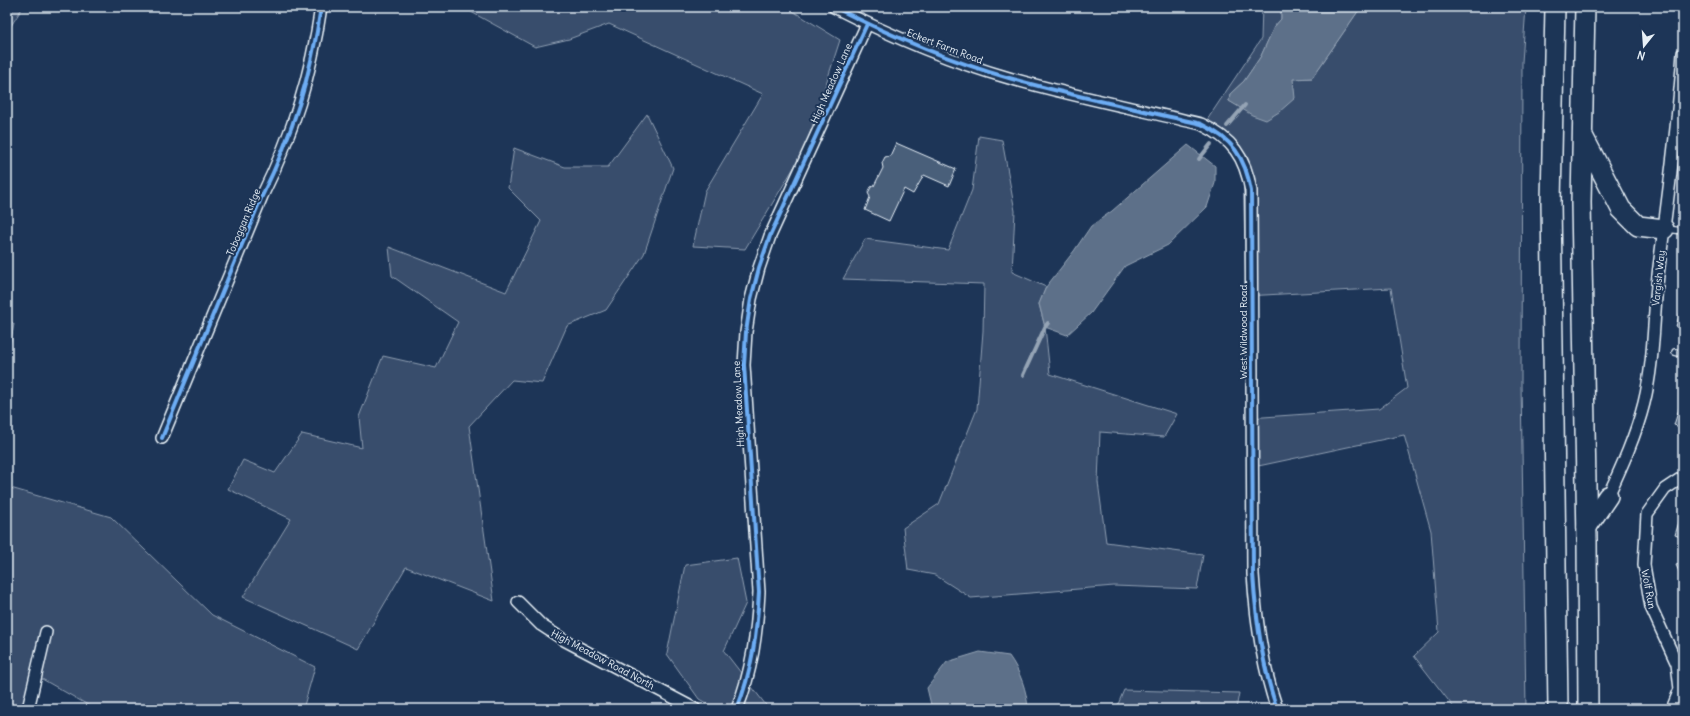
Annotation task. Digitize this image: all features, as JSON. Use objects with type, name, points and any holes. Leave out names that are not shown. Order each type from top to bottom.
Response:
[{"type":"highway","points":[[1555,7],[1551,202],[1558,709]]},
{"type":"highway","points":[[1585,7],[1581,202],[1587,527],[1588,709]]},
{"type":"highway","points":[[1582,135],[1621,209],[1638,226],[1664,229]]},
{"type":"highway","points":[[1587,527],[1608,496]]},
{"type":"street","name":"Toboggan Ridge","points":[[162,438],[262,196],[278,165],[295,121],[308,76],[321,7]]},
{"type":"street","name":"Eckert Farm Road","points":[[834,7],[867,24],[952,59],[1007,77],[1054,90]]},
{"type":"street","name":"High Meadow Lane","points":[[737,709],[744,690],[753,655],[758,616],[758,592],[744,380],[746,332],[751,300],[759,268],[770,236],[867,24]]},
{"type":"street","name":"Vargish Way","points":[[1608,496],[1628,450],[1644,403],[1651,357],[1657,280],[1681,91],[1683,53]]},
{"type":"street","name":"West Wildwood Road","points":[[1054,90],[1201,124],[1218,132],[1231,143],[1241,157],[1248,172],[1251,191],[1252,574],[1256,617],[1263,659],[1277,709]]},
{"type":"street","name":"Wolf Run","points":[[1672,709],[1680,689],[1677,664],[1650,607],[1644,565],[1647,514],[1666,489],[1683,477]]},
{"type":"street","name":"High Meadow Road North","points":[[518,602],[542,625],[564,640],[695,709]]},
{"type":"street","points":[[28,709],[46,632]]},
{"type":"lane","points":[[1664,229],[1683,231]]},
{"type":"lane","points":[[1675,352],[1683,354]]},
{"type":"shaded area","points":[[7,7],[23,7],[7,32]]},
{"type":"shaded area","points":[[462,7],[786,7],[840,40],[805,149],[745,249],[693,246],[705,191],[763,94],[609,24],[569,39],[535,47]]},
{"type":"shaded area","points":[[1262,7],[1281,7],[1281,19],[1274,27],[1261,56],[1244,81],[1230,94],[1229,101],[1242,108],[1293,79],[1312,78],[1361,7],[1526,7],[1522,62],[1521,383],[1526,709],[1455,709],[1414,656],[1439,632],[1431,531],[1404,435],[1249,468],[1249,418],[1379,409],[1407,388],[1391,288],[1246,296],[1243,164],[1203,126],[1261,39]]},
{"type":"shaded area","points":[[1281,7],[1361,7],[1312,78],[1293,79],[1295,98],[1279,112],[1266,120],[1252,115],[1229,101],[1230,94],[1244,81],[1261,56],[1274,27],[1281,19]]},
{"type":"shaded area","points":[[647,114],[673,168],[644,254],[606,310],[567,326],[542,383],[512,380],[469,426],[494,601],[406,567],[358,649],[243,597],[291,519],[228,489],[243,460],[275,473],[302,434],[362,448],[359,417],[383,356],[436,368],[458,322],[392,276],[389,247],[506,292],[541,221],[508,188],[514,148],[565,167],[608,167]]},
{"type":"shaded area","points":[[979,136],[1002,140],[1015,211],[1012,272],[1046,287],[1039,304],[1045,327],[1050,374],[1177,414],[1164,437],[1100,432],[1098,482],[1106,542],[1203,555],[1197,589],[1114,586],[971,598],[935,575],[908,570],[903,528],[939,504],[977,409],[983,331],[984,284],[843,279],[865,239],[948,250],[972,190]]},
{"type":"shaded area","points":[[1188,145],[1215,166],[1215,183],[1207,207],[1168,245],[1125,266],[1091,313],[1067,335],[1045,327],[1039,304],[1046,287],[1091,226],[1112,211]]},
{"type":"shaded area","points":[[7,318],[14,324],[7,363]]},
{"type":"shaded area","points":[[7,487],[111,517],[212,615],[315,667],[303,709],[95,709],[35,675],[27,709],[7,709]]},
{"type":"shaded area","points":[[737,558],[746,603],[724,651],[769,709],[715,708],[699,699],[667,654],[685,565]]},
{"type":"shaded area","points":[[980,652],[1009,656],[1022,681],[1028,709],[932,709],[927,688],[947,662]]},
{"type":"shaded area","points":[[1124,690],[1239,693],[1236,709],[1116,709]]},
{"type":"building","points":[[896,143],[956,169],[949,186],[924,175],[913,194],[904,189],[889,221],[865,210],[870,197],[868,193],[871,187],[874,186],[883,168],[882,163],[885,157],[890,156]]},
{"type":"building","points":[[1683,307],[1683,328],[1676,326]]},
{"type":"building","points":[[1683,396],[1683,428],[1674,425]]},
{"type":"building","points":[[1683,509],[1683,538],[1675,535]]},
{"type":"building","points":[[1683,562],[1683,580],[1676,565]]},
{"type":"waterway","points":[[1227,126],[1245,105]]},
{"type":"waterway","points":[[1199,159],[1211,144]]},
{"type":"waterway","points":[[1023,375],[1048,323]]},
{"type":"cycle path","points":[[162,438],[292,127],[312,57],[321,7]]},
{"type":"cycle path","points":[[834,7],[876,28],[964,64],[1057,91],[1201,124],[1221,136],[1229,143],[1241,158],[1251,191],[1253,574],[1260,643],[1267,676],[1277,709]]},
{"type":"cycle path","points":[[737,709],[753,652],[759,592],[744,365],[746,332],[751,299],[759,268],[770,236],[867,24]]}]
